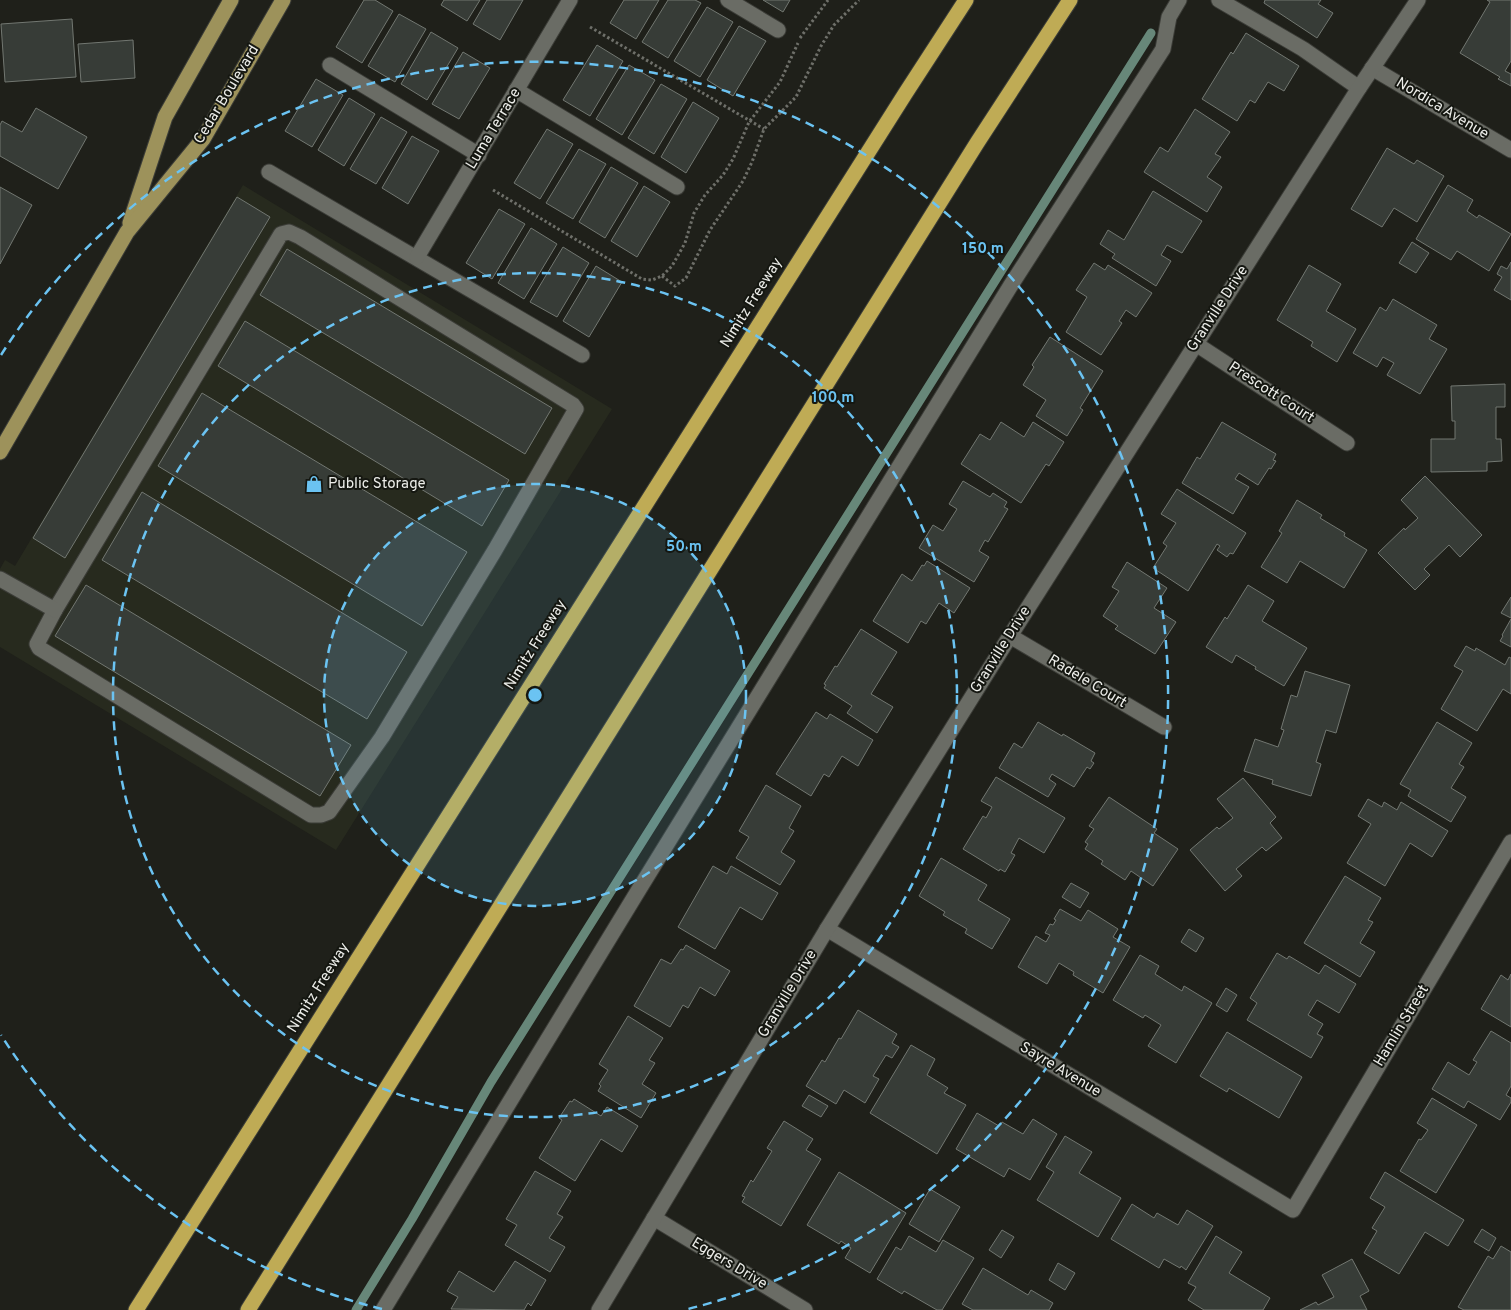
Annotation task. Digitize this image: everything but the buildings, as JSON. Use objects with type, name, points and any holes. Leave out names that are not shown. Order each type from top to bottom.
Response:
[{"type":"highway","name":"Nimitz Freeway","points":[[136,1310],[966,0]]},
{"type":"highway","points":[[248,1310],[962,168],[1070,0]]},
{"type":"main road","name":"Cedar Boulevard","points":[[127,232],[165,117],[231,0]]},
{"type":"main road","name":"Cedar Boulevard","points":[[0,452],[127,232],[203,139],[283,0]]},
{"type":"street","name":"Luma Terrace","points":[[417,258],[570,0]]},
{"type":"street","points":[[728,0],[778,30]]},
{"type":"street","points":[[383,1310],[643,882],[1001,302],[1164,49],[1169,17],[1179,0]]},
{"type":"street","points":[[1219,0],[1303,49],[1359,88]]},
{"type":"street","name":"Granville Drive","points":[[599,1310],[827,929],[1010,636],[1359,88],[1418,0]]},
{"type":"street","points":[[330,65],[479,154]]},
{"type":"street","name":"Nordica Avenue","points":[[1372,68],[1511,150]]},
{"type":"street","points":[[516,90],[677,187]]},
{"type":"street","points":[[269,172],[582,355]]},
{"type":"street","points":[[289,232],[300,236],[573,405],[576,409],[495,550],[382,737],[329,812],[321,815],[311,815],[39,648],[37,644],[39,639],[56,610],[281,234],[289,232]]},
{"type":"street","name":"Prescott Court","points":[[1196,344],[1347,443]]},
{"type":"street","points":[[0,579],[56,610]]},
{"type":"street","name":"Radele Court","points":[[1010,636],[1164,727]]},
{"type":"street","name":"Hamlin Street","points":[[1293,1210],[1511,842]]},
{"type":"street","name":"Sayre Avenue","points":[[827,929],[1293,1210]]},
{"type":"street","name":"Eggers Drive","points":[[654,1218],[805,1310]]},
{"type":"path","points":[[662,276],[675,286],[686,278],[710,230],[752,162],[764,129],[796,97],[821,46],[834,25],[857,1]]},
{"type":"path","points":[[590,27],[764,129]]},
{"type":"shaded area","name":"Public Storage","points":[[243,185],[612,409],[336,850],[0,647],[0,569],[5,560],[15,566]]},
{"type":"waterway","points":[[356,1310],[412,1219],[491,1082],[1151,33]]},
{"type":"place","name":"Public Storage","points":[[314,484]]}]
